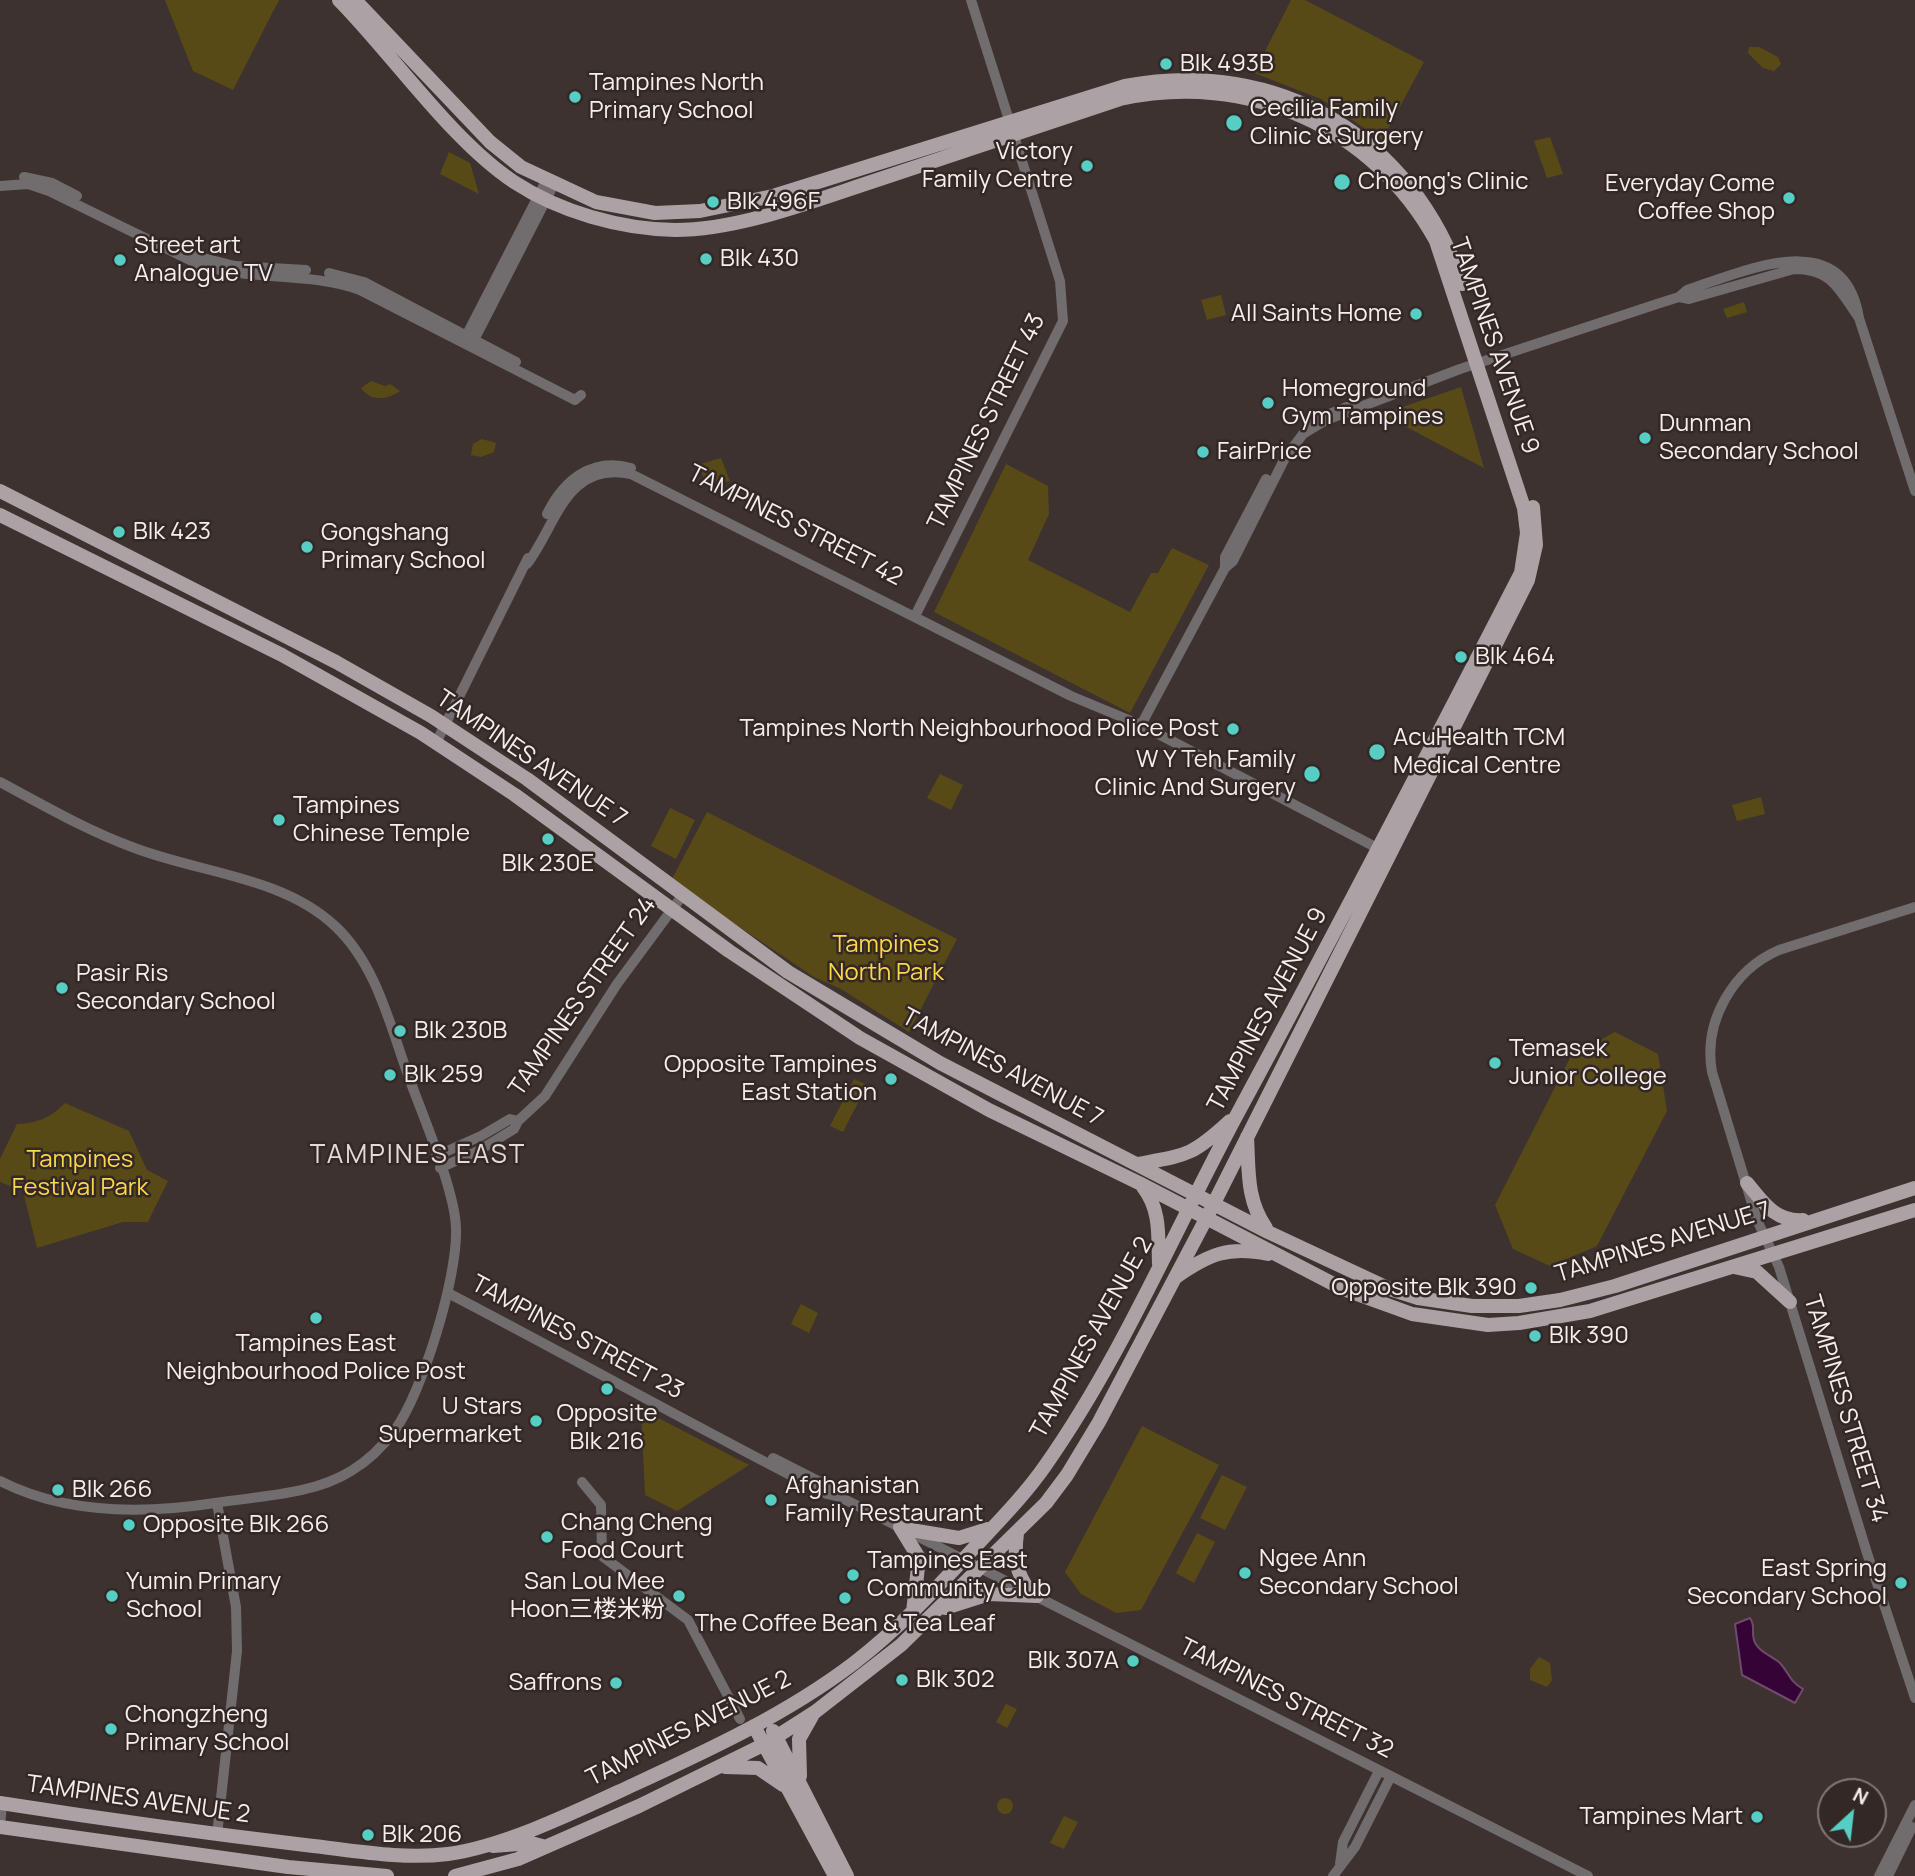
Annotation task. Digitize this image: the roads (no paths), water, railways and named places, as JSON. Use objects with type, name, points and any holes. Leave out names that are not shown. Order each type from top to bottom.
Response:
[{"type":"main road","name":"TAMPINES AVENUE 9","points":[[339,0],[479,155],[513,181],[542,198],[589,216],[629,224],[675,230],[777,212],[1125,86],[1180,79],[1243,84],[1268,90],[1320,113],[1380,155],[1427,206],[1452,255],[1483,362],[1524,508],[1526,552],[1521,573],[1214,1202]]},
{"type":"main road","name":"TAMPINES AVENUE 9","points":[[355,0],[491,142],[521,167],[550,183],[596,202],[620,207],[655,213],[700,211],[773,196],[1012,128]]},
{"type":"main road","name":"TAMPINES AVENUE 7","points":[[0,491],[336,662],[446,726],[527,779],[681,896],[788,972],[940,1063],[1268,1232],[1390,1289],[1449,1303],[1493,1307],[1541,1304],[1582,1295],[1915,1188]]},
{"type":"main road","name":"TAMPINES AVENUE 7","points":[[0,515],[261,644],[436,743],[515,794],[671,910],[860,1038],[989,1110],[1207,1217],[1343,1289],[1412,1314],[1488,1325],[1519,1323],[1590,1311],[1915,1210]]},
{"type":"main road","name":"TAMPINES AVENUE 9","points":[[1198,1194],[1236,1116],[1384,852]]},
{"type":"main road","points":[[1136,1165],[1177,1159],[1193,1152],[1236,1116]]},
{"type":"main road","points":[[1247,1133],[1250,1195],[1256,1213],[1268,1232]]},
{"type":"main road","points":[[1747,1182],[1771,1212],[1788,1219],[1814,1219]]},
{"type":"main road","points":[[1139,1183],[1153,1202],[1160,1237],[1159,1265]]},
{"type":"main road","name":"TAMPINES AVENUE 2","points":[[1,1803],[217,1835],[401,1856],[447,1854],[485,1845],[588,1806],[760,1723],[836,1676],[912,1613],[996,1525],[1046,1464],[1112,1354],[1198,1194]]},
{"type":"main road","name":"TAMPINES AVENUE 2","points":[[455,1876],[518,1859],[717,1768],[771,1740],[862,1678],[984,1567],[1067,1475],[1214,1202]]},
{"type":"main road","points":[[1175,1278],[1213,1255],[1234,1249],[1283,1257]]},
{"type":"main road","points":[[1730,1266],[1757,1272],[1790,1302]]},
{"type":"main road","points":[[903,1528],[959,1538],[996,1525]]},
{"type":"main road","points":[[903,1528],[919,1558],[912,1613]]},
{"type":"main road","points":[[1017,1533],[1014,1558],[1017,1574],[1033,1594]]},
{"type":"main road","points":[[935,1613],[969,1598],[989,1594],[1033,1594]]},
{"type":"main road","points":[[815,1712],[799,1739],[795,1786],[835,1876]]},
{"type":"main road","points":[[760,1723],[847,1876]]},
{"type":"main road","points":[[717,1768],[758,1768],[795,1786]]},
{"type":"main road","name":"TAMPINES AVENUE 2","points":[[0,1826],[288,1867],[387,1876]]},
{"type":"main road","points":[[485,1845],[531,1843],[546,1847]]},
{"type":"street","name":"TAMPINES STREET 43","points":[[916,614],[1063,321],[1060,281],[971,0]]},
{"type":"street","points":[[0,178],[30,178],[52,183],[205,259],[234,266],[311,274],[360,290],[581,395],[575,400],[468,342]]},
{"type":"street","points":[[468,342],[550,183]]},
{"type":"street","points":[[0,186],[28,184],[49,191],[198,264],[223,273],[311,274]]},
{"type":"street","points":[[1140,725],[1225,568],[1225,557],[1291,436],[1324,414],[1347,407],[1355,409],[1483,362],[1679,297],[1687,290],[1735,274],[1790,261],[1812,261],[1828,267],[1844,279],[1857,300],[1859,318],[1915,491]]},
{"type":"street","name":"TAMPINES STREET 42","points":[[436,743],[527,564],[549,510],[567,483],[588,469],[616,464],[639,470],[1384,852]]},
{"type":"street","points":[[0,782],[133,848],[286,895],[334,925],[354,947],[379,996],[440,1168],[456,1229],[448,1293],[408,1410],[375,1453],[350,1472],[313,1486],[174,1508],[102,1509],[57,1502],[0,1481]]},
{"type":"street","name":"TAMPINES STREET 24","points":[[440,1168],[514,1129],[518,1121],[553,1084],[617,984],[681,896]]},
{"type":"street","name":"TAMPINES STREET 34","points":[[1915,907],[1769,954],[1741,976],[1725,997],[1713,1033],[1711,1064],[1765,1237],[1790,1302],[1915,1698]]},
{"type":"street","name":"TAMPINES STREET 24","points":[[436,1156],[510,1119],[518,1121]]},
{"type":"street","name":"TAMPINES STREET 23","points":[[448,1293],[686,1419],[694,1419],[787,1469],[827,1494],[839,1497],[965,1558]]},
{"type":"street","points":[[582,1482],[601,1505],[602,1556],[688,1620],[740,1719]]},
{"type":"street","points":[[217,1503],[236,1607],[237,1651],[217,1835]]},
{"type":"street","name":"TAMPINES STREET 32","points":[[965,1558],[1588,1876]]},
{"type":"street","points":[[1340,1864],[1343,1842],[1380,1770]]},
{"type":"street","points":[[1333,1876],[1355,1847],[1391,1776]]},
{"type":"street","points":[[0,1826],[1,1803]]},
{"type":"street","points":[[1884,1875],[1915,1805]]},
{"type":"street","points":[[1903,1837],[1915,1822]]},
{"type":"place","name":"Blk 493B","points":[[1166,64]]},
{"type":"place","name":"Tampines North Primary School","points":[[575,97]]},
{"type":"place","name":"Cecilia Family Clinic & Surgery","points":[[1234,123]]},
{"type":"place","name":"Victory Family Centre","points":[[1087,166]]},
{"type":"place","name":"Choong's Clinic","points":[[1342,182]]},
{"type":"place","name":"Everyday Come Coffee Shop","points":[[1789,198]]},
{"type":"place","name":"Blk 496F","points":[[713,202]]},
{"type":"place","name":"Blk 430","points":[[706,259]]},
{"type":"place","name":"Street art Analogue TV","points":[[120,260]]},
{"type":"place","name":"All Saints Home","points":[[1416,314]]},
{"type":"place","name":"Homeground Gym Tampines","points":[[1268,403]]},
{"type":"place","name":"Dunman Secondary School","points":[[1645,438]]},
{"type":"place","name":"FairPrice","points":[[1203,452]]},
{"type":"place","name":"Blk 423","points":[[119,532]]},
{"type":"place","name":"Gongshang Primary School","points":[[307,547]]},
{"type":"place","name":"Blk 464","points":[[1461,657]]},
{"type":"place","name":"Tampines North Neighbourhood Police Post","points":[[1233,729]]},
{"type":"place","name":"AcuHealth TCM Medical Centre","points":[[1377,752]]},
{"type":"place","name":"W Y Teh Family Clinic And Surgery","points":[[1312,774]]},
{"type":"place","name":"Tampines Chinese Temple","points":[[279,820]]},
{"type":"place","name":"Blk 230E","points":[[548,839]]},
{"type":"place","name":"Pasir Ris Secondary School","points":[[62,988]]},
{"type":"place","name":"Blk 230B","points":[[400,1031]]},
{"type":"place","name":"Temasek Junior College","points":[[1495,1063]]},
{"type":"place","name":"Blk 259","points":[[390,1075]]},
{"type":"place","name":"Opposite Tampines East Station","points":[[891,1079]]},
{"type":"place","name":"Opposite Blk 390","points":[[1531,1288]]},
{"type":"place","name":"Tampines East Neighbourhood Police Post","points":[[316,1318]]},
{"type":"place","name":"Blk 390","points":[[1535,1336]]},
{"type":"place","name":"Opposite Blk 216","points":[[607,1389]]},
{"type":"place","name":"U Stars Supermarket","points":[[536,1421]]},
{"type":"place","name":"Blk 266","points":[[58,1490]]},
{"type":"place","name":"Afghanistan Family Restaurant","points":[[771,1500]]},
{"type":"place","name":"Opposite Blk 266","points":[[129,1525]]},
{"type":"place","name":"Chang Cheng Food Court","points":[[547,1537]]},
{"type":"place","name":"Ngee Ann Secondary School","points":[[1245,1573]]},
{"type":"place","name":"Tampines East Community Club","points":[[853,1575]]},
{"type":"place","name":"East Spring Secondary School","points":[[1901,1583]]},
{"type":"place","name":"Yumin Primary School","points":[[112,1596]]},
{"type":"place","name":"San Lou Mee Hoon三楼米粉","points":[[679,1596]]},
{"type":"place","name":"The Coffee Bean & Tea Leaf","points":[[845,1598]]},
{"type":"place","name":"Blk 307A","points":[[1133,1661]]},
{"type":"place","name":"Blk 302","points":[[902,1680]]},
{"type":"place","name":"Saffrons","points":[[616,1683]]},
{"type":"place","name":"Chongzheng Primary School","points":[[111,1729]]},
{"type":"place","name":"Tampines Mart","points":[[1757,1817]]},
{"type":"place","name":"Blk 206","points":[[368,1835]]},
{"type":"district","name":"TAMPINES EAST","points":[[418,1156]]},
{"type":"park label","name":"Tampines North Park","points":[[886,959]]},
{"type":"park label","name":"Tampines Festival Park","points":[[80,1174]]}]
